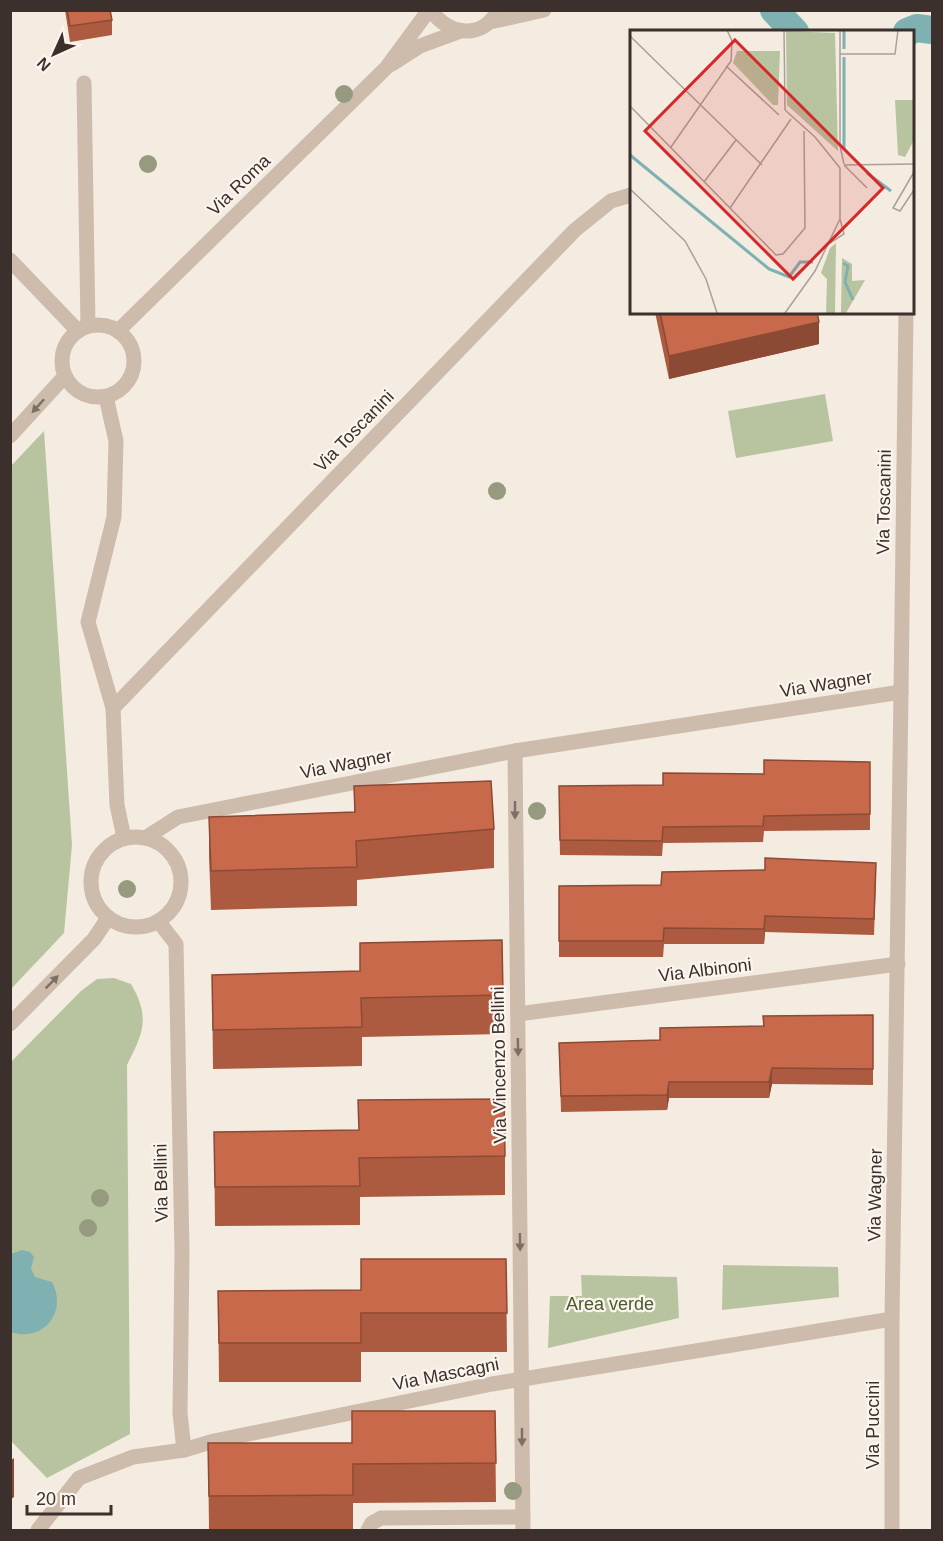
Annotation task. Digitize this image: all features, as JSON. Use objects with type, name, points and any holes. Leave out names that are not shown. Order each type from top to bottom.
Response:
[{"type":"street","points":[[387,67],[430,10],[442,23],[458,32]]},
{"type":"street","points":[[387,67],[420,46],[458,32],[469,32],[494,16],[544,10]]},
{"type":"street","name":"Via Roma","points":[[118,331],[387,67]]},
{"type":"street","points":[[83,329],[84,83]]},
{"type":"street","name":"Via Toscanini","points":[[113,708],[575,230],[611,201],[630,195]]},
{"type":"street","points":[[10,260],[83,329]]},
{"type":"street","name":"Via Toscanini","points":[[901,692],[906,314]]},
{"type":"street","points":[[98,325],[118,331],[133,350],[135,362],[127,384],[106,397],[82,394],[65,376],[62,356],[70,338],[83,329],[98,325]]},
{"type":"street","points":[[10,436],[65,376]]},
{"type":"street","points":[[106,397],[116,441],[114,517],[88,622],[113,708],[117,805],[124,838]]},
{"type":"street","name":"Via Wagner","points":[[145,838],[178,817],[515,751],[901,692],[892,1319]]},
{"type":"street","name":"Via Vincenzo Bellini","points":[[515,751],[523,1524]]},
{"type":"street","points":[[124,838],[145,838],[164,846],[174,857],[180,870],[182,885],[178,900],[171,912],[159,922],[133,928],[108,918],[93,895],[91,881],[93,868],[110,845],[124,838]]},
{"type":"street","points":[[10,1024],[94,939],[108,918]]},
{"type":"street","name":"Via Bellini","points":[[159,922],[176,944],[182,1252],[180,1413],[184,1450]]},
{"type":"street","name":"Via Albinoni","points":[[518,1014],[898,964]]},
{"type":"street","name":"Via Mascagni","points":[[38,1530],[79,1478],[133,1456],[184,1450],[214,1441],[522,1379],[892,1319]]},
{"type":"street","name":"Via Puccini","points":[[892,1319],[892,1530]]},
{"type":"street","points":[[368,1530],[372,1523],[381,1518],[523,1524]]},
{"type":"green space","points":[[825,394],[833,441],[736,458],[728,411]]},
{"type":"green space","points":[[44,431],[72,845],[64,933],[11,989],[11,466]]},
{"type":"green space","points":[[114,978],[131,984],[143,1015],[141,1034],[127,1065],[130,1434],[47,1478],[11,1441],[10,1063],[81,991],[97,979]]},
{"type":"green space","points":[[723,1265],[838,1267],[839,1297],[722,1310]]},
{"type":"green space","name":"Area verde","points":[[581,1275],[677,1277],[679,1318],[548,1348],[550,1296],[582,1296]]},
{"type":"water","points":[[22,1250],[30,1252],[34,1257],[31,1268],[35,1277],[52,1282],[57,1304],[54,1314],[42,1329],[23,1334],[11,1332],[11,1254]]},
{"type":"building","points":[[67,10],[110,10],[112,20],[70,26]]},
{"type":"building","points":[[660,314],[817,314],[819,322],[669,356]]},
{"type":"building","points":[[764,760],[870,762],[870,814],[764,816],[763,826],[663,827],[662,841],[560,840],[559,786],[663,785],[663,773],[764,774]]},
{"type":"building","points":[[491,781],[494,829],[356,841],[357,867],[211,871],[209,817],[355,812],[354,786]]},
{"type":"building","points":[[765,858],[876,863],[874,919],[765,916],[764,929],[664,928],[663,941],[559,941],[559,886],[661,885],[662,872],[765,870]]},
{"type":"building","points":[[502,940],[503,995],[361,998],[362,1027],[213,1030],[212,975],[360,971],[360,943]]},
{"type":"building","points":[[873,1015],[873,1069],[772,1068],[769,1082],[669,1082],[667,1095],[561,1096],[559,1043],[660,1040],[660,1028],[764,1026],[763,1016]]},
{"type":"building","points":[[504,1099],[505,1156],[359,1158],[360,1186],[215,1187],[214,1132],[359,1130],[358,1100]]},
{"type":"building","points":[[361,1259],[506,1259],[507,1313],[361,1313],[361,1343],[219,1343],[218,1291],[361,1290]]},
{"type":"building","points":[[352,1411],[495,1411],[496,1463],[353,1464],[353,1495],[209,1496],[208,1443],[352,1443]]},
{"type":"waterway","points":[[774,10],[793,30]]},
{"type":"waterway","points":[[912,30],[917,28],[932,30]]}]
